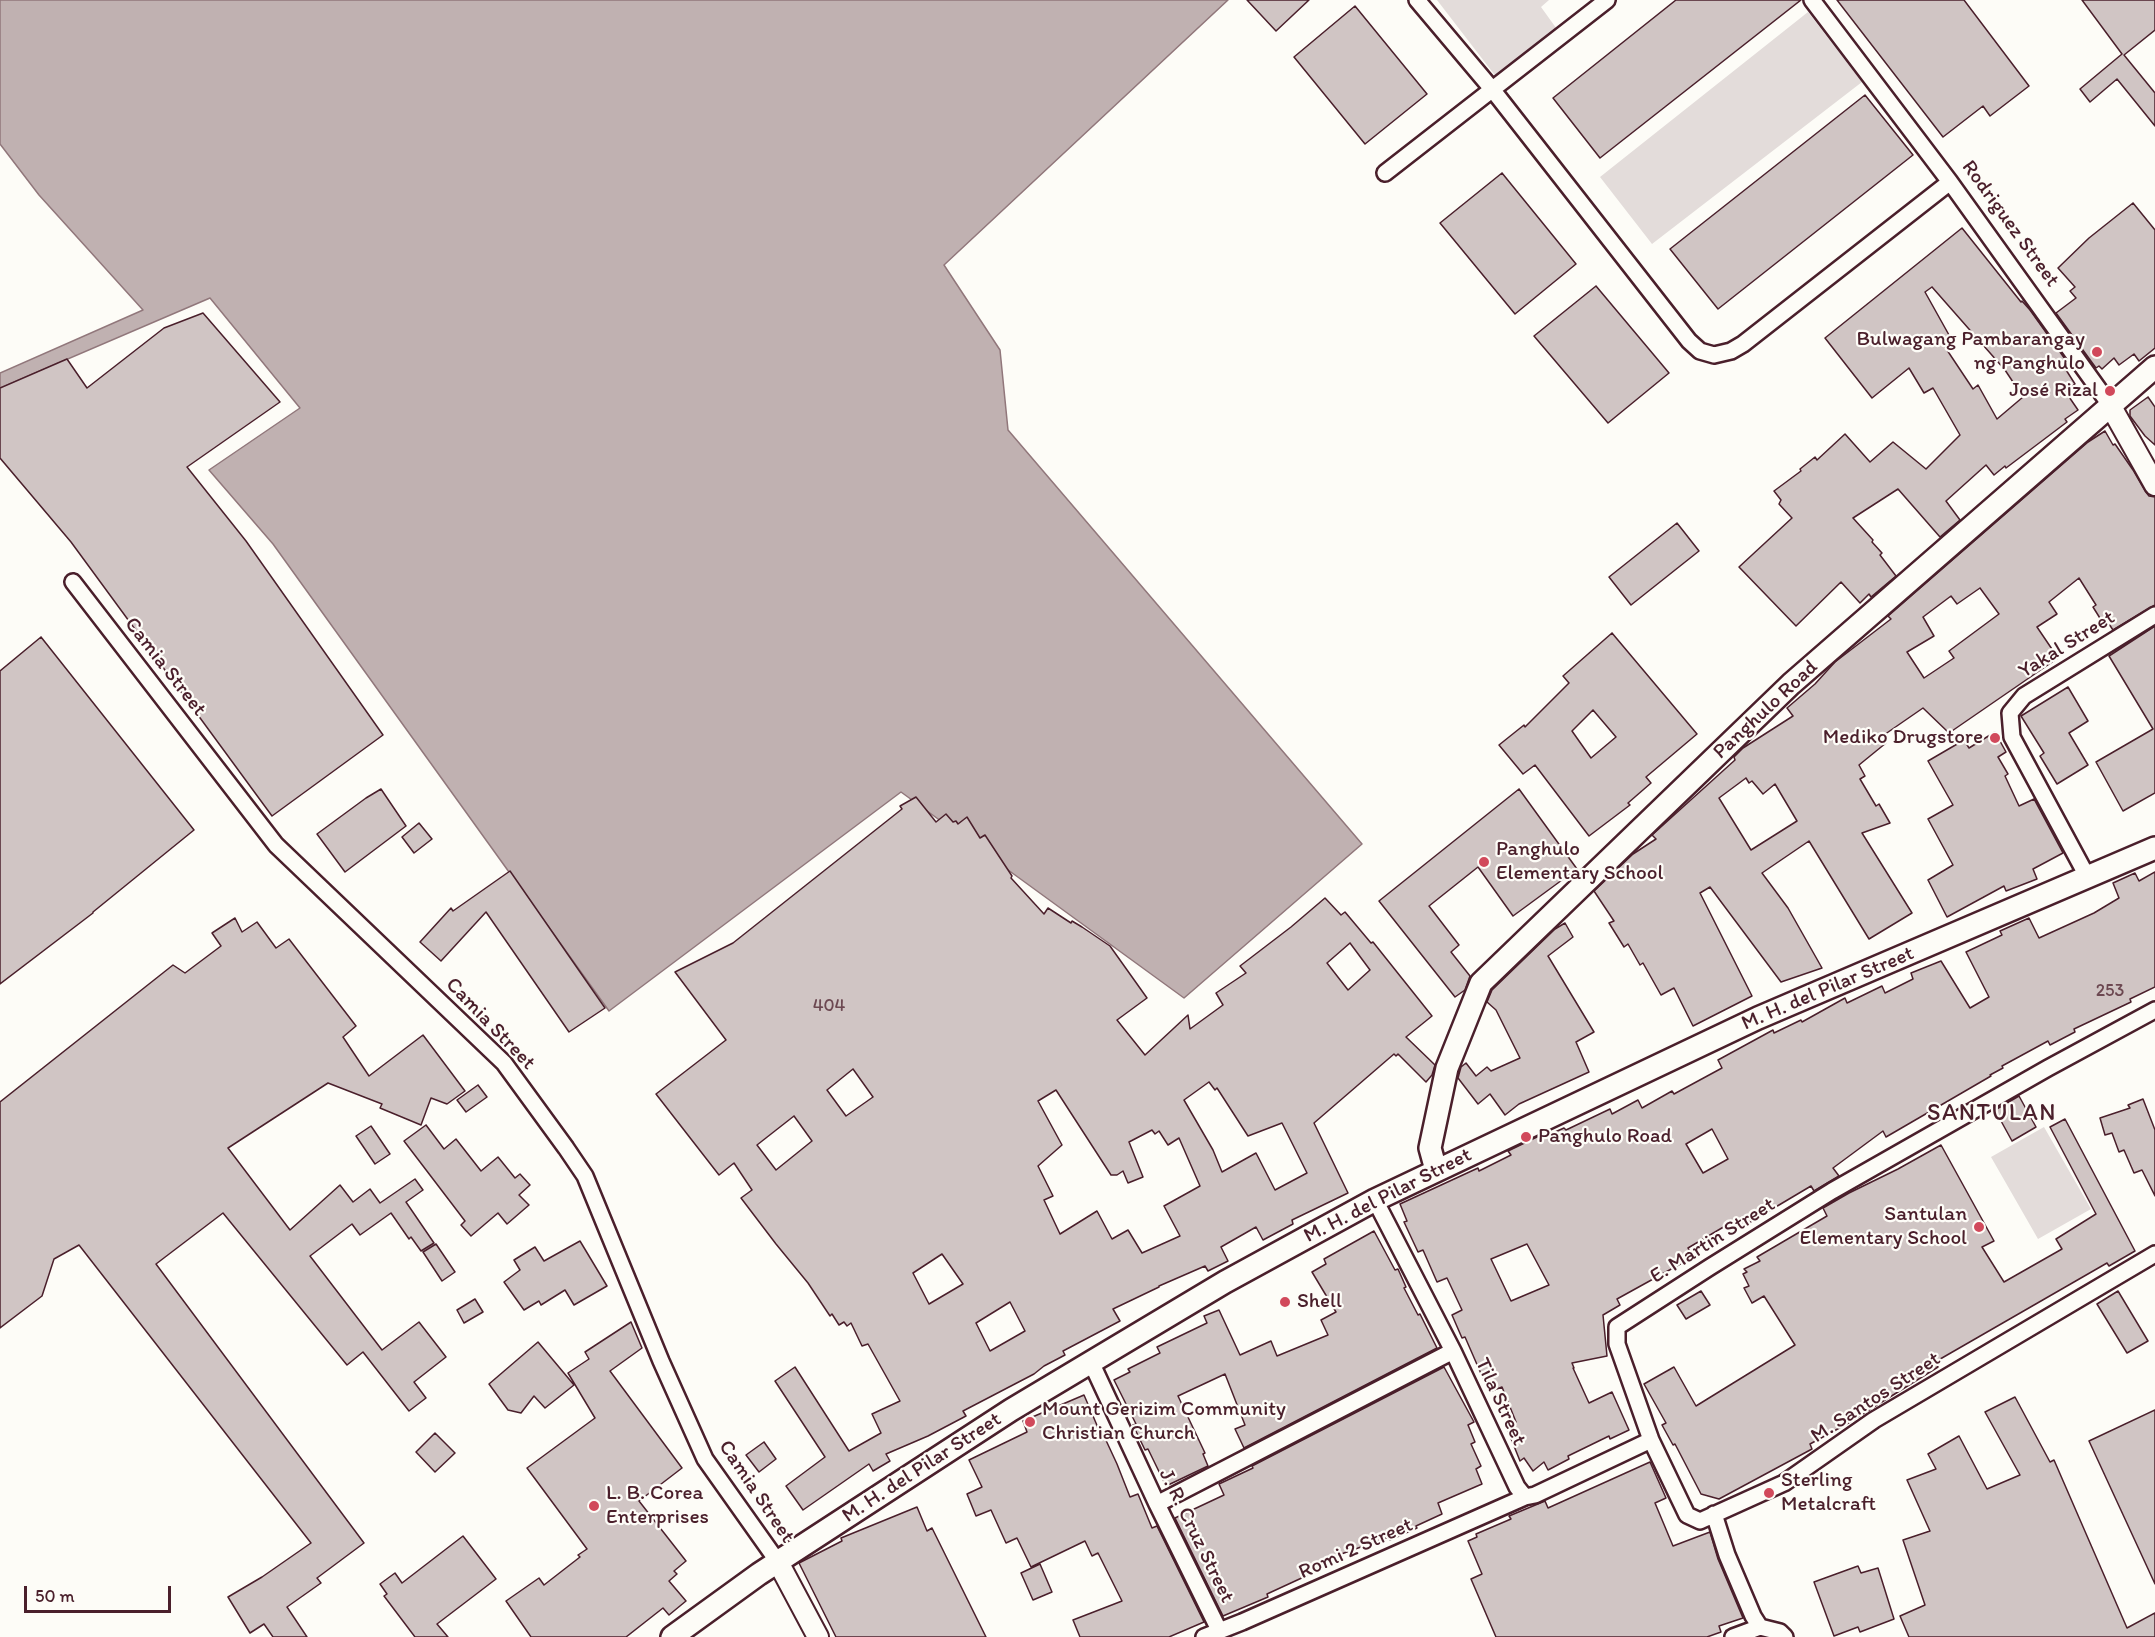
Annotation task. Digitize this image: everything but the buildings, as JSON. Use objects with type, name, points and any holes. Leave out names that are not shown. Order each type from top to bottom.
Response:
[{"type":"main road","name":"Panghulo Road","points":[[1436,1170],[1430,1148],[1448,1068],[1481,983],[1791,684],[2155,367]]},
{"type":"main road","name":"M. H. del Pilar Street","points":[[672,1637],[778,1562],[1011,1410],[1225,1282],[1375,1200],[1758,1018],[2088,879],[2155,848]]},
{"type":"street","points":[[1417,0],[1492,89],[1689,341],[1700,351],[1714,355],[1731,351],[1743,344],[1950,182]]},
{"type":"street","points":[[1385,172],[1607,0]]},
{"type":"street","name":"Rodriguez Street","points":[[1812,0],[1950,182],[2110,405],[2155,485]]},
{"type":"street","name":"Camia Street","points":[[73,582],[276,845],[504,1063],[566,1148],[585,1176],[661,1361],[705,1459],[778,1562]]},
{"type":"street","name":"Yakal Street","points":[[2088,879],[2012,737],[2010,713],[2024,696],[2155,615]]},
{"type":"street","name":"E. Martin Street","points":[[1652,1440],[1617,1344],[1617,1327],[1832,1191],[2155,1010]]},
{"type":"street","name":"Tila Street","points":[[1375,1200],[1524,1497]]},
{"type":"street","name":"M. Santos Street","points":[[1652,1440],[1687,1515],[1700,1521],[1784,1483],[1874,1420],[2155,1254]]},
{"type":"street","points":[[1157,1504],[1453,1352]]},
{"type":"street","name":"J. R. Cruz Street","points":[[1091,1362],[1218,1630]]},
{"type":"street","points":[[1524,1497],[1535,1495],[1652,1440]]},
{"type":"street","name":"Romi 2 Street","points":[[1204,1637],[1524,1497]]},
{"type":"street","points":[[1714,1514],[1727,1555],[1760,1627]]},
{"type":"street","points":[[778,1562],[818,1637]]},
{"type":"street","points":[[1733,1637],[1760,1627],[1780,1632],[1785,1637]]},
{"type":"shaded area","points":[[0,0],[1228,0],[944,265],[1000,350],[1008,430],[1362,844],[1184,998],[901,792],[609,1011],[273,544],[209,470],[300,408],[210,298],[0,388],[0,373],[143,310],[39,195],[0,144]]},
{"type":"shaded area","points":[[1437,0],[1549,0],[1541,7],[1559,32],[1497,78]]},
{"type":"shaded area","points":[[1808,12],[1862,82],[1652,244],[1600,177]]},
{"type":"shaded area","points":[[2044,1127],[2091,1209],[2038,1239],[1991,1157]]},
{"type":"place","name":"Bulwagang Pambarangay ng Panghulo","points":[[2097,352]]},
{"type":"place","name":"José Rizal","points":[[2110,391]]},
{"type":"place","name":"Mediko Drugstore","points":[[1995,738]]},
{"type":"place","name":"Panghulo Elementary School","points":[[1484,862]]},
{"type":"place","name":"Panghulo Road","points":[[1526,1137]]},
{"type":"place","name":"Santulan Elementary School","points":[[1979,1227]]},
{"type":"place","name":"Shell","points":[[1285,1302]]},
{"type":"place","name":"Mount Gerizim Community Christian Church","points":[[1030,1422]]},
{"type":"place","name":"Sterling Metalcraft","points":[[1769,1493]]},
{"type":"place","name":"L. B. Corea Enterprises","points":[[594,1506]]},
{"type":"district","name":"SANTULAN","points":[[1992,1114]]}]
